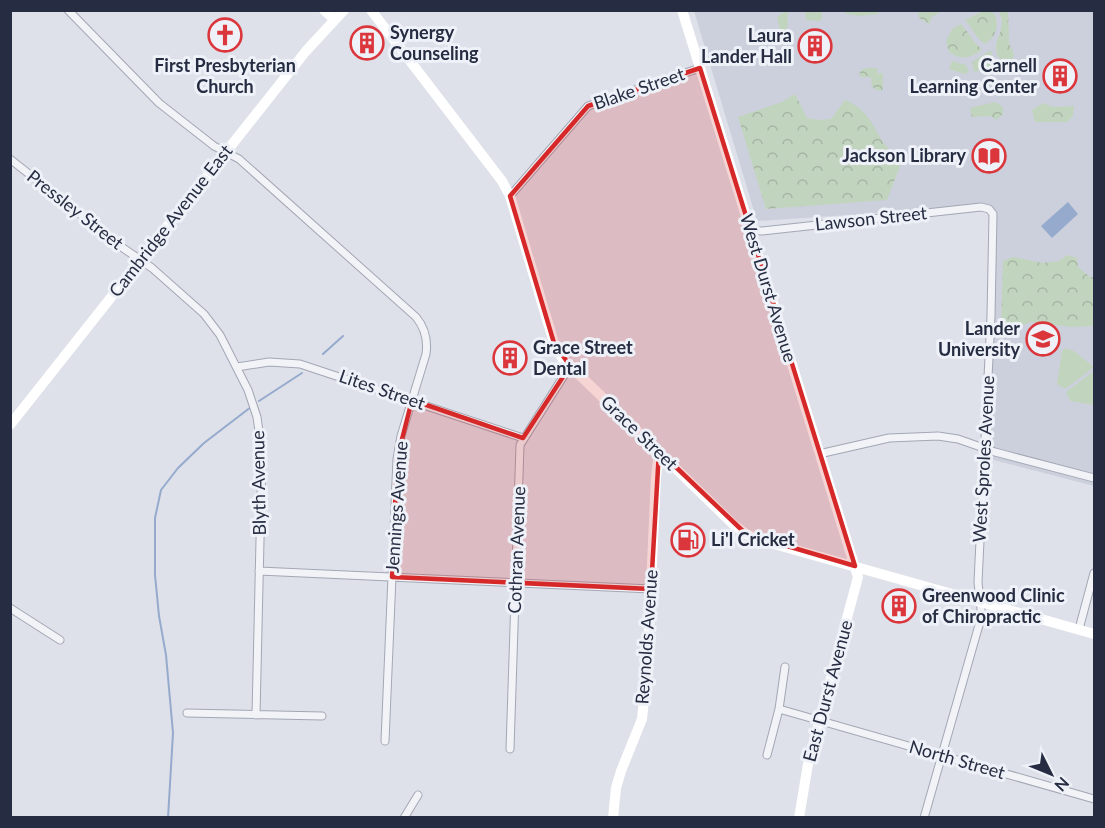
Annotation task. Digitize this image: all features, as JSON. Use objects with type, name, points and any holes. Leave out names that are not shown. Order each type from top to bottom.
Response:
[{"type":"main road","points":[[324,10],[334,19]]},
{"type":"main road","name":"Cambridge Avenue East","points":[[10,425],[16,409],[334,19],[344,10]]},
{"type":"main road","name":"Grace Street","points":[[371,10],[495,172],[510,196],[554,343],[562,358],[734,525],[760,540],[1095,634]]},
{"type":"main road","name":"West Durst Avenue","points":[[682,10],[855,566]]},
{"type":"main road","name":"Reynolds Avenue","points":[[612,818],[621,771],[642,719],[647,672],[659,451]]},
{"type":"main road","name":"East Durst Avenue","points":[[799,818],[808,764],[858,577],[855,566]]},
{"type":"street","name":"Jennings Avenue","points":[[68,10],[159,103],[214,146],[239,159],[418,320],[425,334],[427,350],[396,459],[385,741]]},
{"type":"street","name":"Blake Street","points":[[510,196],[588,106],[700,68]]},
{"type":"street","name":"Pressley Street","points":[[10,159],[140,259]]},
{"type":"street","name":"Lawson Street","points":[[750,230],[762,231],[981,207],[991,210]]},
{"type":"street","name":"West Sproles Avenue","points":[[924,818],[982,609],[979,600],[991,316],[993,217],[991,210]]},
{"type":"street","name":"Blyth Avenue","points":[[140,259],[204,314],[220,335],[253,402],[262,441],[256,715]]},
{"type":"street","name":"Lites Street","points":[[237,367],[269,362],[300,364],[523,438]]},
{"type":"street","name":"Cothran Avenue","points":[[510,749],[520,445],[570,366]]},
{"type":"street","points":[[819,454],[888,438],[949,437],[1095,478]]},
{"type":"street","points":[[259,571],[651,589]]},
{"type":"street","points":[[1078,629],[1095,573]]},
{"type":"street","points":[[10,608],[60,640]]},
{"type":"street","points":[[767,755],[779,709],[785,667]]},
{"type":"street","name":"North Street","points":[[779,709],[1095,799]]},
{"type":"street","points":[[187,713],[321,716]]},
{"type":"street","points":[[404,818],[418,795]]},
{"type":"highlighted area","points":[[700,68],[855,566],[746,534],[659,451],[651,589],[392,577],[397,459],[412,400],[523,438],[570,366],[554,343],[510,196],[588,106]]},
{"type":"shaded area","name":"Lander University","points":[[694,11],[1094,11],[1094,486],[986,458],[996,216],[985,206],[757,221]]},
{"type":"green space","points":[[845,10],[880,11],[877,14],[860,16],[846,14]]},
{"type":"green space","points":[[918,10],[939,11],[939,13],[932,17],[929,24],[919,18]]},
{"type":"green space","points":[[985,10],[994,13],[997,26],[992,38],[985,44],[965,20]]},
{"type":"green space","points":[[788,11],[787,33],[783,34],[780,31],[777,17]]},
{"type":"green space","points":[[805,11],[822,11],[822,19],[819,21],[806,20]]},
{"type":"green space","points":[[999,11],[1008,11],[1009,43],[1014,54],[1010,69],[997,54],[996,43],[1002,24]]},
{"type":"green space","points":[[961,24],[982,49],[970,56],[962,57],[949,52],[946,41],[952,29]]},
{"type":"green space","points":[[991,50],[992,58],[999,65],[974,72],[972,62]]},
{"type":"green space","points":[[952,61],[966,65],[969,72],[964,74],[949,69]]},
{"type":"green space","points":[[877,68],[878,74],[883,73],[883,89],[880,91],[874,89],[871,84],[872,79],[859,75],[861,70]]},
{"type":"green space","points":[[795,94],[807,118],[831,119],[845,100],[859,108],[869,118],[886,146],[902,161],[887,200],[766,209],[738,117],[782,102]]},
{"type":"green space","points":[[995,102],[1003,107],[1003,114],[996,120],[990,116],[972,117],[970,108]]},
{"type":"green space","points":[[1043,103],[1053,107],[1074,106],[1073,116],[1067,122],[1035,122],[1032,110]]},
{"type":"green space","points":[[1067,255],[1077,258],[1078,267],[1090,277],[1094,277],[1094,326],[1071,327],[1030,322],[1019,327],[1001,325],[1003,261],[1013,257],[1042,263],[1059,261]]},
{"type":"green space","points":[[1065,348],[1074,351],[1094,367],[1065,389],[1057,384],[1062,351]]},
{"type":"green space","points":[[1094,371],[1094,405],[1070,401],[1066,392]]},
{"type":"water","points":[[1068,202],[1078,214],[1052,238],[1041,226]]},
{"type":"waterway","points":[[323,354],[343,336]]},
{"type":"waterway","points":[[259,401],[302,373]]},
{"type":"waterway","points":[[168,818],[173,733],[166,655],[155,575],[155,518],[161,490],[178,468],[204,443],[251,407]]},
{"type":"place","name":"First Presbyterian Church","points":[[225,35]]},
{"type":"place","name":"Synergy Counseling","points":[[367,43]]},
{"type":"place","name":"Laura Lander Hall","points":[[815,46]]},
{"type":"place","name":"Carnell Learning Center","points":[[1060,76]]},
{"type":"place","name":"Jackson Library","points":[[989,156]]},
{"type":"place","name":"Lander University","points":[[1043,339]]},
{"type":"place","name":"Grace Street Dental","points":[[510,358]]},
{"type":"place","name":"Li'l Cricket","points":[[688,540]]},
{"type":"place","name":"Greenwood Clinic of Chiropractic","points":[[899,606]]}]
